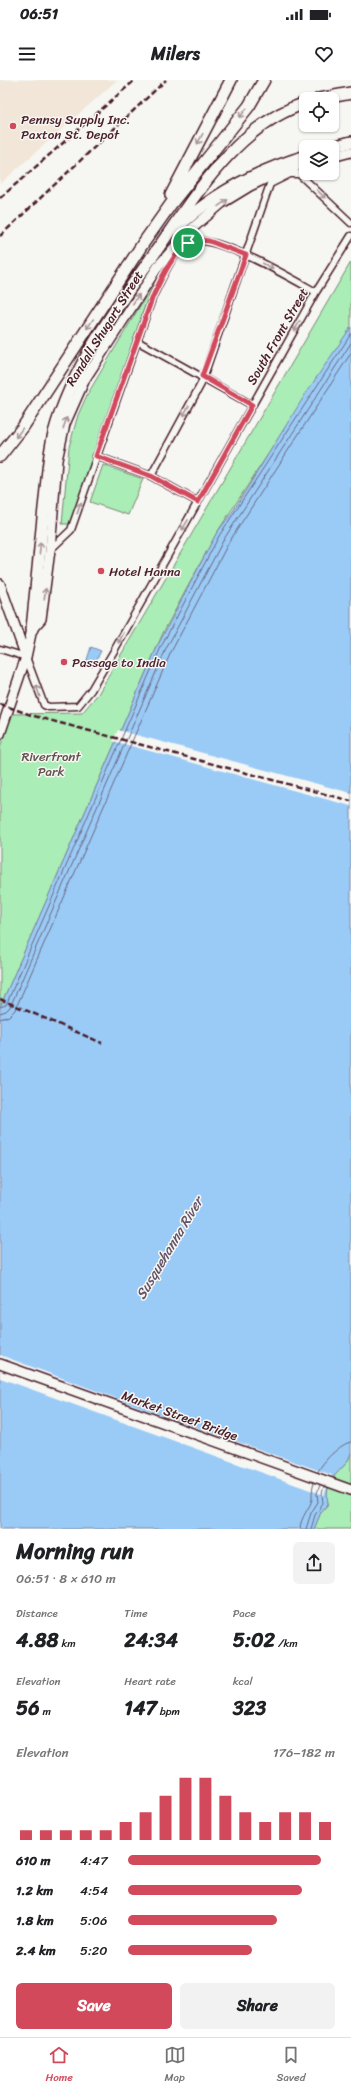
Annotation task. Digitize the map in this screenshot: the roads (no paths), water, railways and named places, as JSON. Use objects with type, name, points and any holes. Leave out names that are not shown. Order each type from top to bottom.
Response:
[{"type":"highway","points":[[142,245],[169,199],[231,80]]},
{"type":"highway","points":[[0,456],[23,427],[142,245],[180,192],[249,106],[264,80]]},
{"type":"highway","points":[[339,95],[351,93]]},
{"type":"highway","points":[[32,629],[48,467],[54,434],[75,378],[105,328],[198,190],[246,139],[268,122],[299,106]]},
{"type":"highway","points":[[339,145],[351,142]]},
{"type":"highway","points":[[164,240],[186,219],[221,193],[260,172],[299,158]]},
{"type":"main road","points":[[339,155],[351,152]]},
{"type":"main road","name":"Randall Shugart Street","points":[[32,629],[41,620],[50,550],[57,460],[65,424],[85,379],[159,265],[177,243],[214,209],[259,182],[299,166]]},
{"type":"main road","points":[[0,584],[26,657]]},
{"type":"main road","points":[[0,734],[26,657],[32,629]]},
{"type":"main road","name":"Market Street Bridge","points":[[0,1364],[351,1490]]},
{"type":"street","points":[[151,476],[201,384],[202,376],[270,184],[290,174],[299,174],[351,223]]},
{"type":"street","name":"South Front Street","points":[[26,657],[44,705],[49,707],[78,706],[91,690],[316,292],[351,236]]},
{"type":"street","points":[[50,550],[71,530],[153,296],[165,271],[182,248],[192,241],[209,241],[246,255],[316,292]]},
{"type":"street","points":[[137,341],[252,405]]},
{"type":"street","points":[[96,456],[151,476],[198,502]]},
{"type":"street","points":[[0,649],[26,657]]},
{"type":"water","name":"Susquehanna River","points":[[351,327],[351,1453],[344,1466],[331,1480],[328,1486],[328,1504],[321,1512],[314,1529],[0,1529],[0,1007],[158,645],[216,534],[233,511],[308,390]]},
{"type":"water","points":[[91,647],[101,651],[93,666],[86,663]]},
{"type":"railway","points":[[0,198],[135,80]]},
{"type":"railway","points":[[0,236],[166,80]]},
{"type":"railway","points":[[0,704],[34,716],[351,801]]},
{"type":"railway","points":[[0,999],[102,1043]]},
{"type":"place","name":"Pennsy Supply Inc. Paxton St. Depot","points":[[13,126]]},
{"type":"place","name":"Hotel Hanna","points":[[101,571]]},
{"type":"place","name":"Passage to India","points":[[64,662]]},
{"type":"park label","name":"Riverfront Park","points":[[51,764]]}]
